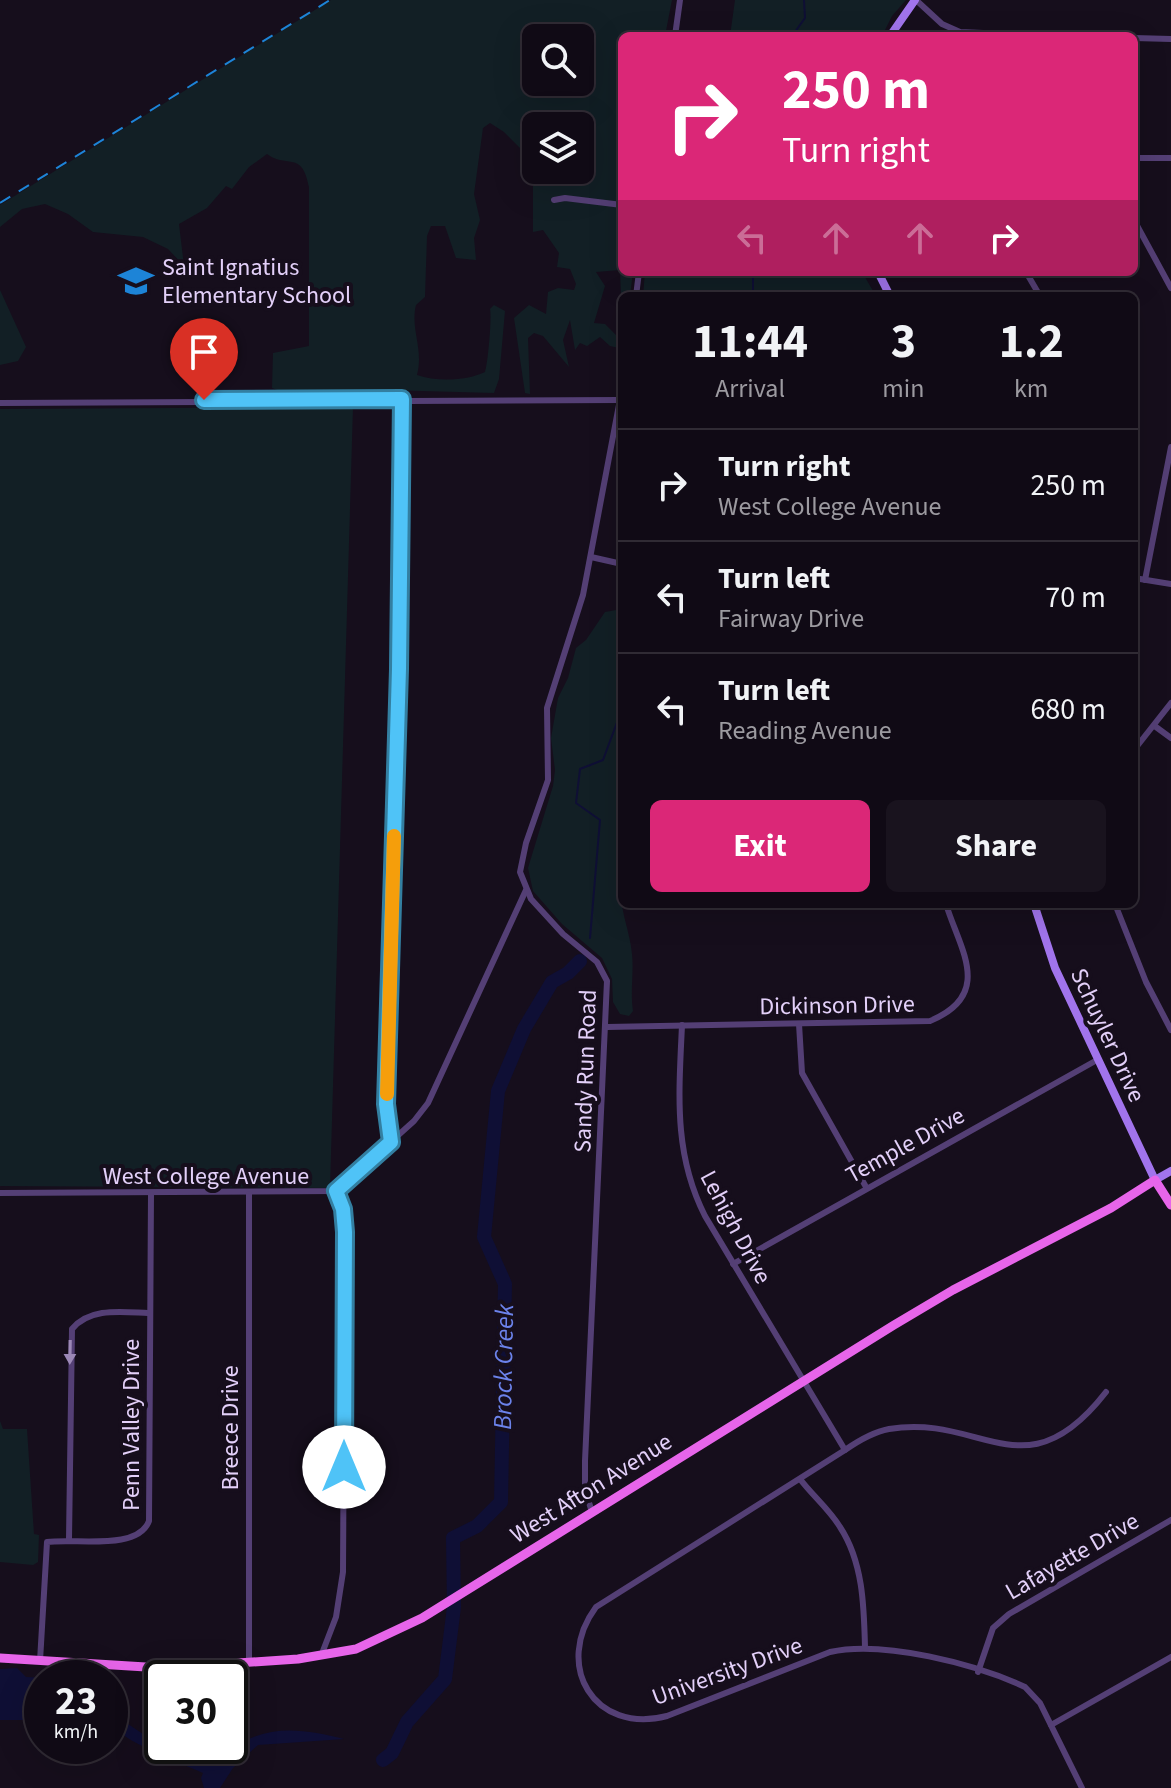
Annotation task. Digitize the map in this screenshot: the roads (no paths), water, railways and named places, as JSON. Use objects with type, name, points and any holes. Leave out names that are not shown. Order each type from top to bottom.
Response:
[{"type":"main road","name":"West Afton Avenue","points":[[128,1666],[162,1668],[321,1656],[370,1644],[443,1605],[953,1290],[1058,1238],[1155,1180]]},
{"type":"main road","points":[[1155,1180],[1171,1205]]},
{"type":"main road","name":"West Afton Avenue","points":[[0,1658],[27,1660]]},
{"type":"street","points":[[676,32],[680,0]]},
{"type":"street","points":[[893,32],[915,0],[942,24],[960,32]]},
{"type":"street","points":[[1138,38],[1171,39]]},
{"type":"street","points":[[1138,158],[1171,158]]},
{"type":"street","points":[[554,200],[618,205]]},
{"type":"street","points":[[1138,227],[1171,288]]},
{"type":"street","points":[[391,1142],[386,1112],[399,669],[402,399]]},
{"type":"street","points":[[0,403],[618,400]]},
{"type":"street","points":[[526,890],[521,877],[523,854],[548,780],[547,708],[574,632],[618,411]]},
{"type":"street","points":[[1145,580],[1171,447]]},
{"type":"street","points":[[591,557],[618,563]]},
{"type":"street","points":[[1138,579],[1171,584]]},
{"type":"street","points":[[1138,746],[1156,727],[1171,703]]},
{"type":"street","points":[[1156,727],[1171,738]]},
{"type":"street","name":"West College Avenue","points":[[0,1193],[249,1194],[336,1191],[391,1142],[428,1103],[526,890]]},
{"type":"street","name":"Sandy Run Road","points":[[526,890],[563,934],[603,970],[608,985],[585,1461],[585,1490],[592,1512]]},
{"type":"street","name":"Dickinson Drive","points":[[607,1027],[918,1023],[946,1013],[961,997],[967,972],[966,951],[948,908]]},
{"type":"street","name":"Schuyler Drive","points":[[1035,908],[1055,968],[1155,1180]]},
{"type":"street","points":[[1117,908],[1146,982],[1171,1030]]},
{"type":"street","points":[[799,1024],[802,1073],[866,1187]]},
{"type":"street","name":"Lehigh Drive","points":[[682,1025],[677,1115],[681,1153],[695,1197],[801,1382],[845,1450]]},
{"type":"street","name":"Temple Drive","points":[[733,1264],[1097,1060]]},
{"type":"street","points":[[1155,1180],[1171,1171]]},
{"type":"street","points":[[321,1656],[336,1617],[343,1572],[345,1232],[343,1209],[336,1191]]},
{"type":"street","name":"Penn Valley Drive","points":[[69,1539],[130,1540],[147,1526],[151,1194]]},
{"type":"street","name":"Breece Drive","points":[[249,1194],[249,1662]]},
{"type":"street","points":[[40,1660],[47,1542],[69,1539],[72,1329],[80,1319],[91,1314],[148,1313]]},
{"type":"street","name":"University Drive","points":[[1082,1788],[1040,1703],[1025,1687],[914,1653],[865,1647],[830,1652],[667,1716],[647,1720],[630,1719],[606,1709],[593,1697],[581,1676],[579,1643],[596,1607],[845,1450],[889,1429],[920,1428],[1018,1448],[1040,1445],[1089,1414],[1106,1392]]},
{"type":"street","points":[[800,1479],[839,1524],[852,1550],[861,1585],[865,1647]]},
{"type":"street","name":"Lafayette Drive","points":[[978,1672],[993,1628],[1009,1614],[1171,1520]]},
{"type":"street","points":[[1051,1725],[1171,1657]]},
{"type":"waterway","name":"Brock Creek","points":[[795,32],[805,18],[804,0]]},
{"type":"waterway","name":"Brock Creek","points":[[753,276],[753,292]]},
{"type":"waterway","name":"Brock Creek","points":[[590,938],[600,820],[576,803],[580,769],[603,760],[618,720]]},
{"type":"waterway","name":"Brock Creek","points":[[383,1760],[392,1753],[407,1722],[445,1679],[454,1607],[453,1538],[477,1526],[501,1502],[505,1284],[484,1237],[498,1091],[524,1029],[552,982],[580,961]]},
{"type":"railway","points":[[0,203],[330,0]]},
{"type":"place","name":"Saint Ignatius Elementary School","points":[[136,281]]}]
